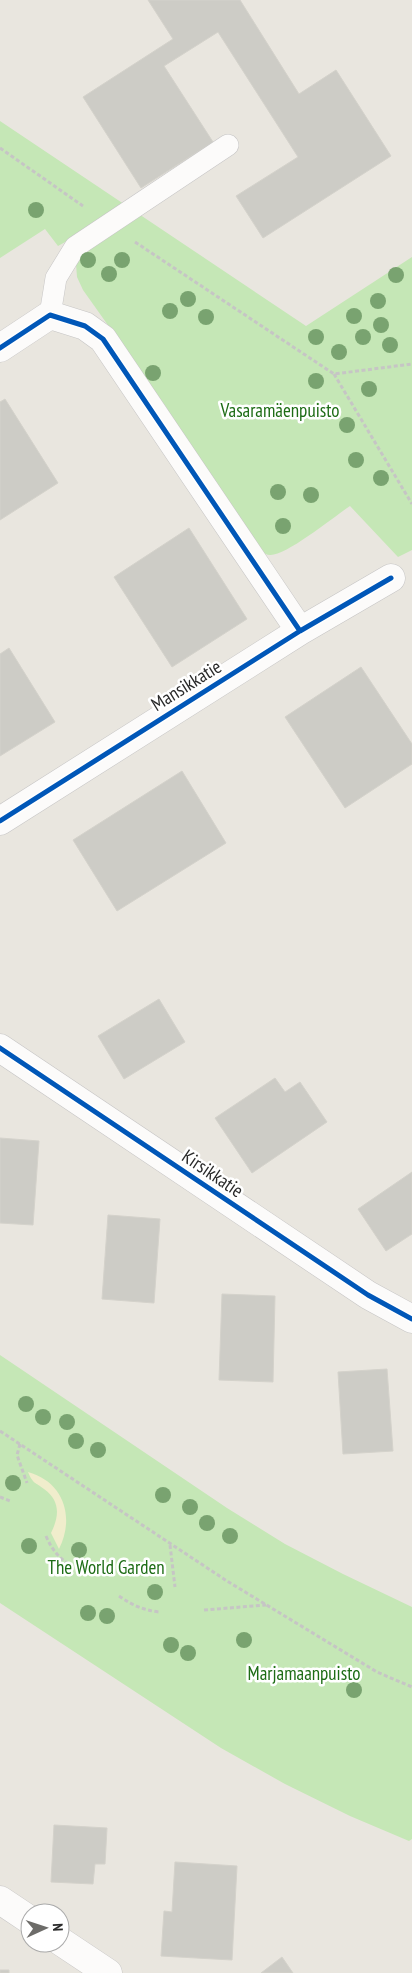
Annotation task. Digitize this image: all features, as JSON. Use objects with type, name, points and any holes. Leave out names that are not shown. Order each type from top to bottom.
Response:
[{"type":"street","points":[[0,348],[50,315],[85,326],[103,339],[300,631]]},
{"type":"street","name":"Mansikkatie","points":[[0,821],[300,631],[391,578]]},
{"type":"street","name":"Kirsikkatie","points":[[0,1048],[368,1295],[412,1319]]},
{"type":"street","points":[[0,1900],[20,1913]]},
{"type":"street","points":[[70,1948],[108,1973]]},
{"type":"lane","points":[[50,315],[56,278],[75,248],[108,224],[228,146]]},
{"type":"path","points":[[0,148],[108,224],[334,374],[412,504]]},
{"type":"path","points":[[334,374],[412,364]]},
{"type":"path","points":[[0,1431],[170,1545],[266,1605],[377,1672],[412,1687]]},
{"type":"path","points":[[20,1444],[18,1455],[27,1483]]},
{"type":"path","points":[[0,1497],[10,1501]]},
{"type":"path","points":[[46,1536],[54,1552],[72,1567]]},
{"type":"path","points":[[170,1545],[175,1587]]},
{"type":"path","points":[[119,1596],[131,1604],[146,1610],[159,1612]]},
{"type":"path","points":[[204,1610],[266,1605]]},
{"type":"green space","name":"Vasaramäenpuisto","points":[[0,121],[306,326],[412,257],[412,550],[398,557],[350,506],[298,543],[277,554],[267,555],[259,549],[249,538],[166,407],[83,290],[77,277],[76,264],[67,241],[58,246],[45,229],[0,258]]},
{"type":"green space","name":"Marjamaanpuisto","points":[[0,1355],[227,1508],[285,1544],[412,1607],[412,1839],[409,1841],[350,1816],[285,1784],[221,1748],[0,1603]]},
{"type":"sand","points":[[28,1472],[50,1484],[58,1492],[63,1502],[66,1513],[66,1525],[59,1549],[51,1533],[56,1521],[56,1504],[50,1494],[33,1481]]},
{"type":"building","points":[[148,0],[240,0],[299,94],[336,70],[391,156],[263,238],[236,196],[298,157],[218,32],[164,66],[213,142],[141,188],[83,97],[173,39]]},
{"type":"building","points":[[5,399],[58,483],[0,520],[0,402]]},
{"type":"building","points":[[189,528],[247,619],[172,667],[114,577]]},
{"type":"building","points":[[9,648],[55,722],[0,756],[0,654]]},
{"type":"building","points":[[361,667],[412,744],[412,764],[345,808],[285,717]]},
{"type":"building","points":[[182,771],[226,843],[117,911],[73,840]]},
{"type":"building","points":[[159,999],[185,1042],[124,1079],[98,1036]]},
{"type":"building","points":[[275,1078],[285,1092],[300,1082],[327,1122],[252,1173],[215,1118]]},
{"type":"building","points":[[0,1138],[39,1141],[33,1225],[0,1223]]},
{"type":"building","points":[[412,1172],[412,1234],[386,1251],[358,1209]]},
{"type":"building","points":[[108,1215],[160,1219],[154,1303],[102,1299]]},
{"type":"building","points":[[222,1294],[275,1296],[273,1382],[219,1380]]},
{"type":"building","points":[[387,1369],[393,1451],[343,1454],[338,1372]]},
{"type":"building","points":[[54,1825],[107,1828],[105,1864],[95,1864],[93,1884],[51,1882]]},
{"type":"building","points":[[175,1862],[237,1866],[232,1960],[161,1956],[164,1911],[172,1912]]},
{"type":"building","points":[[282,1957],[293,1973],[261,1973]]},
{"type":"building","points":[[0,1970],[9,1970],[9,1973],[0,1973]]},
{"type":"cycle path","points":[[0,348],[50,315],[85,326],[103,339],[300,631]]},
{"type":"cycle path","points":[[0,821],[300,631],[391,578]]},
{"type":"cycle path","points":[[0,1048],[368,1295],[412,1319]]},
{"type":"park label","name":"The World Garden","points":[[106,1567]]}]
